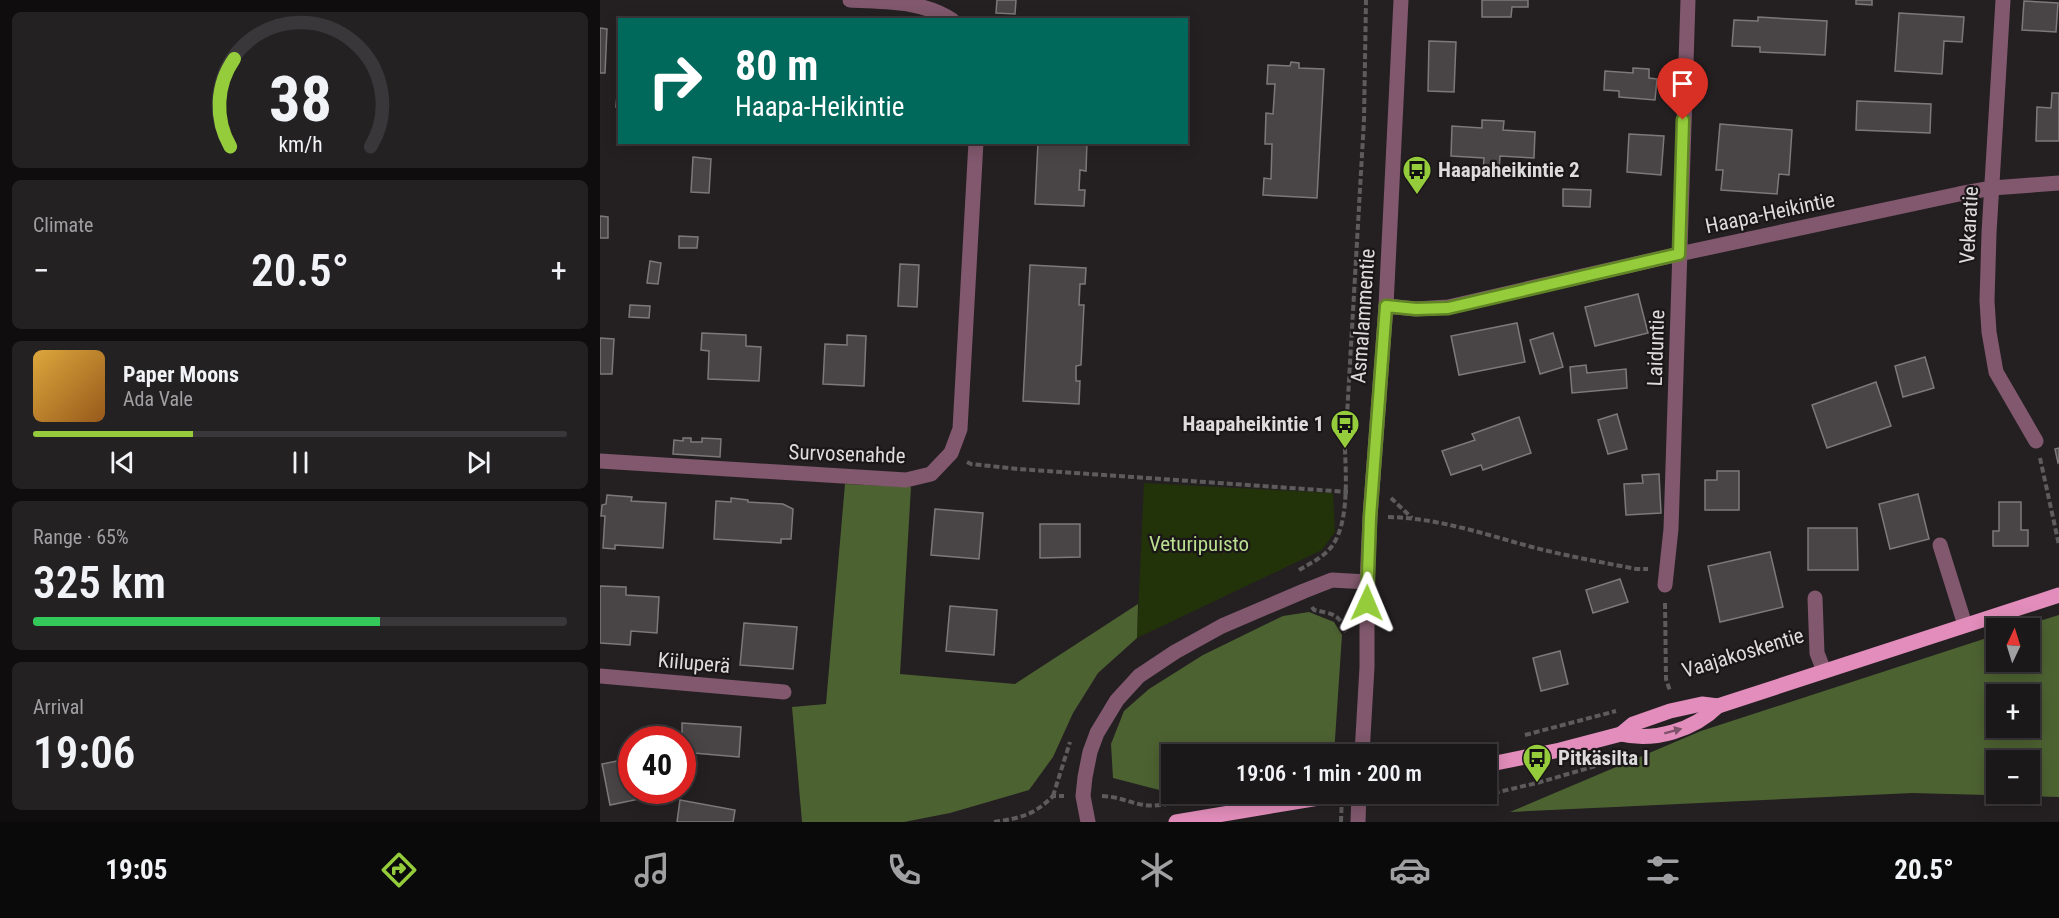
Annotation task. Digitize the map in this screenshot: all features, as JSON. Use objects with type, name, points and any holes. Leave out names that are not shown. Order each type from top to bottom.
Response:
[{"type":"main road","name":"Vaajakoskentie","points":[[1497,763],[1622,734],[1633,724],[1670,711],[1702,704],[1718,706],[2059,595]]},
{"type":"main road","name":"Vaajakoskentie","points":[[1622,734],[1637,738],[1676,732],[1707,717],[1718,706]]},
{"type":"main road","points":[[1176,822],[1283,804]]},
{"type":"street","points":[[850,0],[905,3],[928,7],[948,18]]},
{"type":"street","name":"Asmalammentie","points":[[1362,744],[1367,667],[1370,517],[1386,306],[1401,0]]},
{"type":"street","name":"Laiduntie","points":[[1666,578],[1672,495],[1688,0]]},
{"type":"street","name":"Vekaratie","points":[[2003,0],[1989,233],[1987,301],[1989,332],[1996,372],[2036,441]]},
{"type":"street","name":"Survosenahde","points":[[600,460],[906,480],[931,474],[951,453],[960,429],[976,144]]},
{"type":"street","name":"Haapa-Heikintie","points":[[1386,306],[1416,309],[1448,308],[1679,254],[1992,188],[2059,183]]},
{"type":"street","points":[[1940,544],[1965,625]]},
{"type":"street","points":[[1088,822],[1083,796],[1084,777],[1097,733],[1117,700],[1139,676],[1175,652],[1222,626],[1304,591],[1332,580],[1367,582]]},
{"type":"street","points":[[1815,598],[1817,653],[1824,671]]},
{"type":"street","name":"Kiiluperä","points":[[600,676],[784,692]]},
{"type":"street","points":[[1358,822],[1359,804]]},
{"type":"path","name":"Asmalammentie","points":[[1304,591],[1295,572],[1320,558],[1332,546],[1339,534],[1347,492],[1345,450],[1364,120],[1366,0]]},
{"type":"path","points":[[2036,441],[2059,545]]},
{"type":"path","points":[[951,453],[971,464],[1018,469],[1347,492]]},
{"type":"path","points":[[1370,517],[1412,518],[1449,524],[1666,578],[1666,679],[1672,696]]},
{"type":"path","points":[[1304,591],[1314,610],[1335,614],[1342,622],[1348,637]]},
{"type":"path","points":[[1523,735],[1622,710]]},
{"type":"path","points":[[994,822],[1021,818],[1040,809],[1053,796],[1118,797],[1135,805],[1152,807],[1168,804]]},
{"type":"path","points":[[1341,822],[1342,804]]},
{"type":"green space","name":"Veturipuisto","points":[[1144,483],[1333,493],[1335,532],[1322,550],[1137,638]]},
{"type":"green space","points":[[845,484],[911,487],[900,674],[1015,684],[1138,604],[1137,638],[1098,673],[1073,713],[1053,757],[1029,790],[950,813],[904,822],[802,822],[792,707],[826,704]]},
{"type":"green space","points":[[1309,612],[1334,622],[1342,635],[1335,744],[1161,744],[1161,790],[1113,778],[1111,744],[1124,711],[1149,689],[1203,655],[1283,616]]},
{"type":"green space","points":[[2059,615],[2059,797],[2040,796],[2040,750],[1986,750],[1986,795],[1912,793],[1510,812],[1701,731],[1986,638],[1986,672],[2040,672],[2040,621]]},
{"type":"building","points":[[997,0],[1016,0],[1015,14],[996,13]]},
{"type":"building","points":[[1482,0],[1528,0],[1528,7],[1512,7],[1511,17],[1482,17]]},
{"type":"building","points":[[1856,0],[1872,0],[1872,5],[1856,4]]},
{"type":"building","points":[[2024,1],[2058,3],[2056,32],[2022,30]]},
{"type":"building","points":[[1899,13],[1964,17],[1962,42],[1944,41],[1942,74],[1895,71]]},
{"type":"building","points":[[1758,17],[1827,21],[1825,55],[1760,52],[1760,47],[1732,46],[1734,20],[1758,21]]},
{"type":"building","points":[[600,28],[607,29],[605,73],[600,73]]},
{"type":"building","points":[[1429,41],[1456,42],[1454,92],[1428,91]]},
{"type":"building","points":[[1291,62],[1299,63],[1299,68],[1324,69],[1317,198],[1263,195],[1264,178],[1271,179],[1272,144],[1265,144],[1266,113],[1273,114],[1275,84],[1267,84],[1268,65],[1290,66]]},
{"type":"building","points":[[1633,68],[1649,69],[1649,78],[1657,79],[1655,100],[1619,97],[1619,91],[1604,90],[1605,71],[1633,73]]},
{"type":"building","points":[[2052,93],[2059,93],[2059,141],[2036,141],[2037,107],[2051,108]]},
{"type":"building","points":[[1857,101],[1931,104],[1930,133],[1856,130]]},
{"type":"building","points":[[1482,120],[1504,121],[1503,130],[1535,132],[1534,158],[1500,156],[1499,172],[1483,172],[1484,158],[1451,156],[1452,126],[1482,128]]},
{"type":"building","points":[[1720,124],[1792,130],[1789,175],[1779,174],[1777,194],[1721,190],[1723,170],[1716,170]]},
{"type":"building","points":[[1629,134],[1664,136],[1661,175],[1627,172]]},
{"type":"building","points":[[1038,144],[1087,144],[1086,171],[1080,170],[1079,190],[1085,190],[1084,206],[1035,204]]},
{"type":"building","points":[[693,157],[711,159],[709,193],[691,192]]},
{"type":"building","points":[[1563,189],[1591,190],[1590,207],[1563,206]]},
{"type":"building","points":[[600,216],[608,217],[608,238],[600,238]]},
{"type":"building","points":[[679,236],[698,237],[697,248],[679,248]]},
{"type":"building","points":[[650,261],[661,263],[658,284],[647,283]]},
{"type":"building","points":[[900,264],[919,265],[917,307],[898,306]]},
{"type":"building","points":[[1030,265],[1086,268],[1085,284],[1080,284],[1079,305],[1084,305],[1081,365],[1076,366],[1076,381],[1080,381],[1079,404],[1023,401]]},
{"type":"building","points":[[1638,294],[1648,333],[1595,346],[1585,307]]},
{"type":"building","points":[[630,305],[650,306],[649,318],[629,317]]},
{"type":"building","points":[[1517,323],[1525,362],[1459,375],[1451,336]]},
{"type":"building","points":[[702,333],[746,335],[746,346],[761,347],[759,381],[708,379],[709,351],[701,350]]},
{"type":"building","points":[[1553,333],[1563,367],[1540,374],[1530,340]]},
{"type":"building","points":[[847,335],[866,336],[864,386],[823,384],[825,344],[847,345]]},
{"type":"building","points":[[600,338],[614,339],[612,374],[600,374]]},
{"type":"building","points":[[1925,357],[1934,388],[1903,397],[1895,366]]},
{"type":"building","points":[[1586,365],[1587,373],[1626,369],[1627,388],[1572,393],[1570,367]]},
{"type":"building","points":[[1876,382],[1891,426],[1827,448],[1812,405]]},
{"type":"building","points":[[1617,414],[1627,449],[1608,454],[1598,420]]},
{"type":"building","points":[[1519,417],[1531,453],[1483,470],[1481,465],[1451,475],[1442,451],[1475,440],[1472,434]]},
{"type":"building","points":[[683,438],[691,438],[691,442],[702,442],[702,438],[721,439],[720,457],[673,454],[674,440],[683,441]]},
{"type":"building","points":[[2059,448],[2059,462],[2058,463],[2055,449]]},
{"type":"building","points":[[1717,471],[1739,471],[1739,510],[1705,510],[1705,480],[1717,480]]},
{"type":"building","points":[[1659,474],[1661,513],[1626,515],[1624,484],[1643,483],[1642,475]]},
{"type":"building","points":[[1918,494],[1929,539],[1890,549],[1879,504]]},
{"type":"building","points":[[607,495],[632,497],[631,501],[666,503],[663,548],[615,545],[615,549],[603,548],[605,516],[601,516],[602,505],[606,504]]},
{"type":"building","points":[[731,498],[748,500],[748,502],[783,504],[793,509],[791,539],[781,539],[781,543],[714,539],[716,501],[731,502]]},
{"type":"building","points":[[1999,502],[2021,502],[2021,530],[2028,530],[2028,546],[1993,546],[1993,531],[1999,531]]},
{"type":"building","points":[[935,509],[983,513],[979,559],[931,555]]},
{"type":"building","points":[[1040,524],[1080,524],[1080,557],[1040,558]]},
{"type":"building","points":[[1808,528],[1857,528],[1858,570],[1808,570]]},
{"type":"building","points":[[1770,552],[1783,607],[1720,622],[1708,566]]},
{"type":"building","points":[[1620,579],[1628,602],[1593,613],[1586,590]]},
{"type":"building","points":[[600,586],[626,587],[626,595],[659,597],[657,633],[631,631],[630,645],[600,643]]},
{"type":"building","points":[[950,606],[997,610],[994,655],[946,651]]},
{"type":"building","points":[[744,623],[797,627],[793,669],[740,665]]},
{"type":"building","points":[[1560,651],[1568,684],[1541,691],[1533,658]]},
{"type":"building","points":[[682,723],[741,727],[739,757],[696,753],[696,726],[682,726]]},
{"type":"building","points":[[618,761],[618,803],[610,805],[602,764]]},
{"type":"building","points":[[696,803],[735,810],[733,822],[677,822],[679,804]]},
{"type":"place","name":"Haapaheikintie 2","points":[[1417,196]]},
{"type":"place","name":"Haapaheikintie 1","points":[[1345,450]]},
{"type":"place","name":"Pitkäsilta I","points":[[1537,784]]},
{"type":"route","points":[[1367,603],[1370,517],[1386,306],[1416,309],[1448,308],[1679,254],[1683,120]]}]
